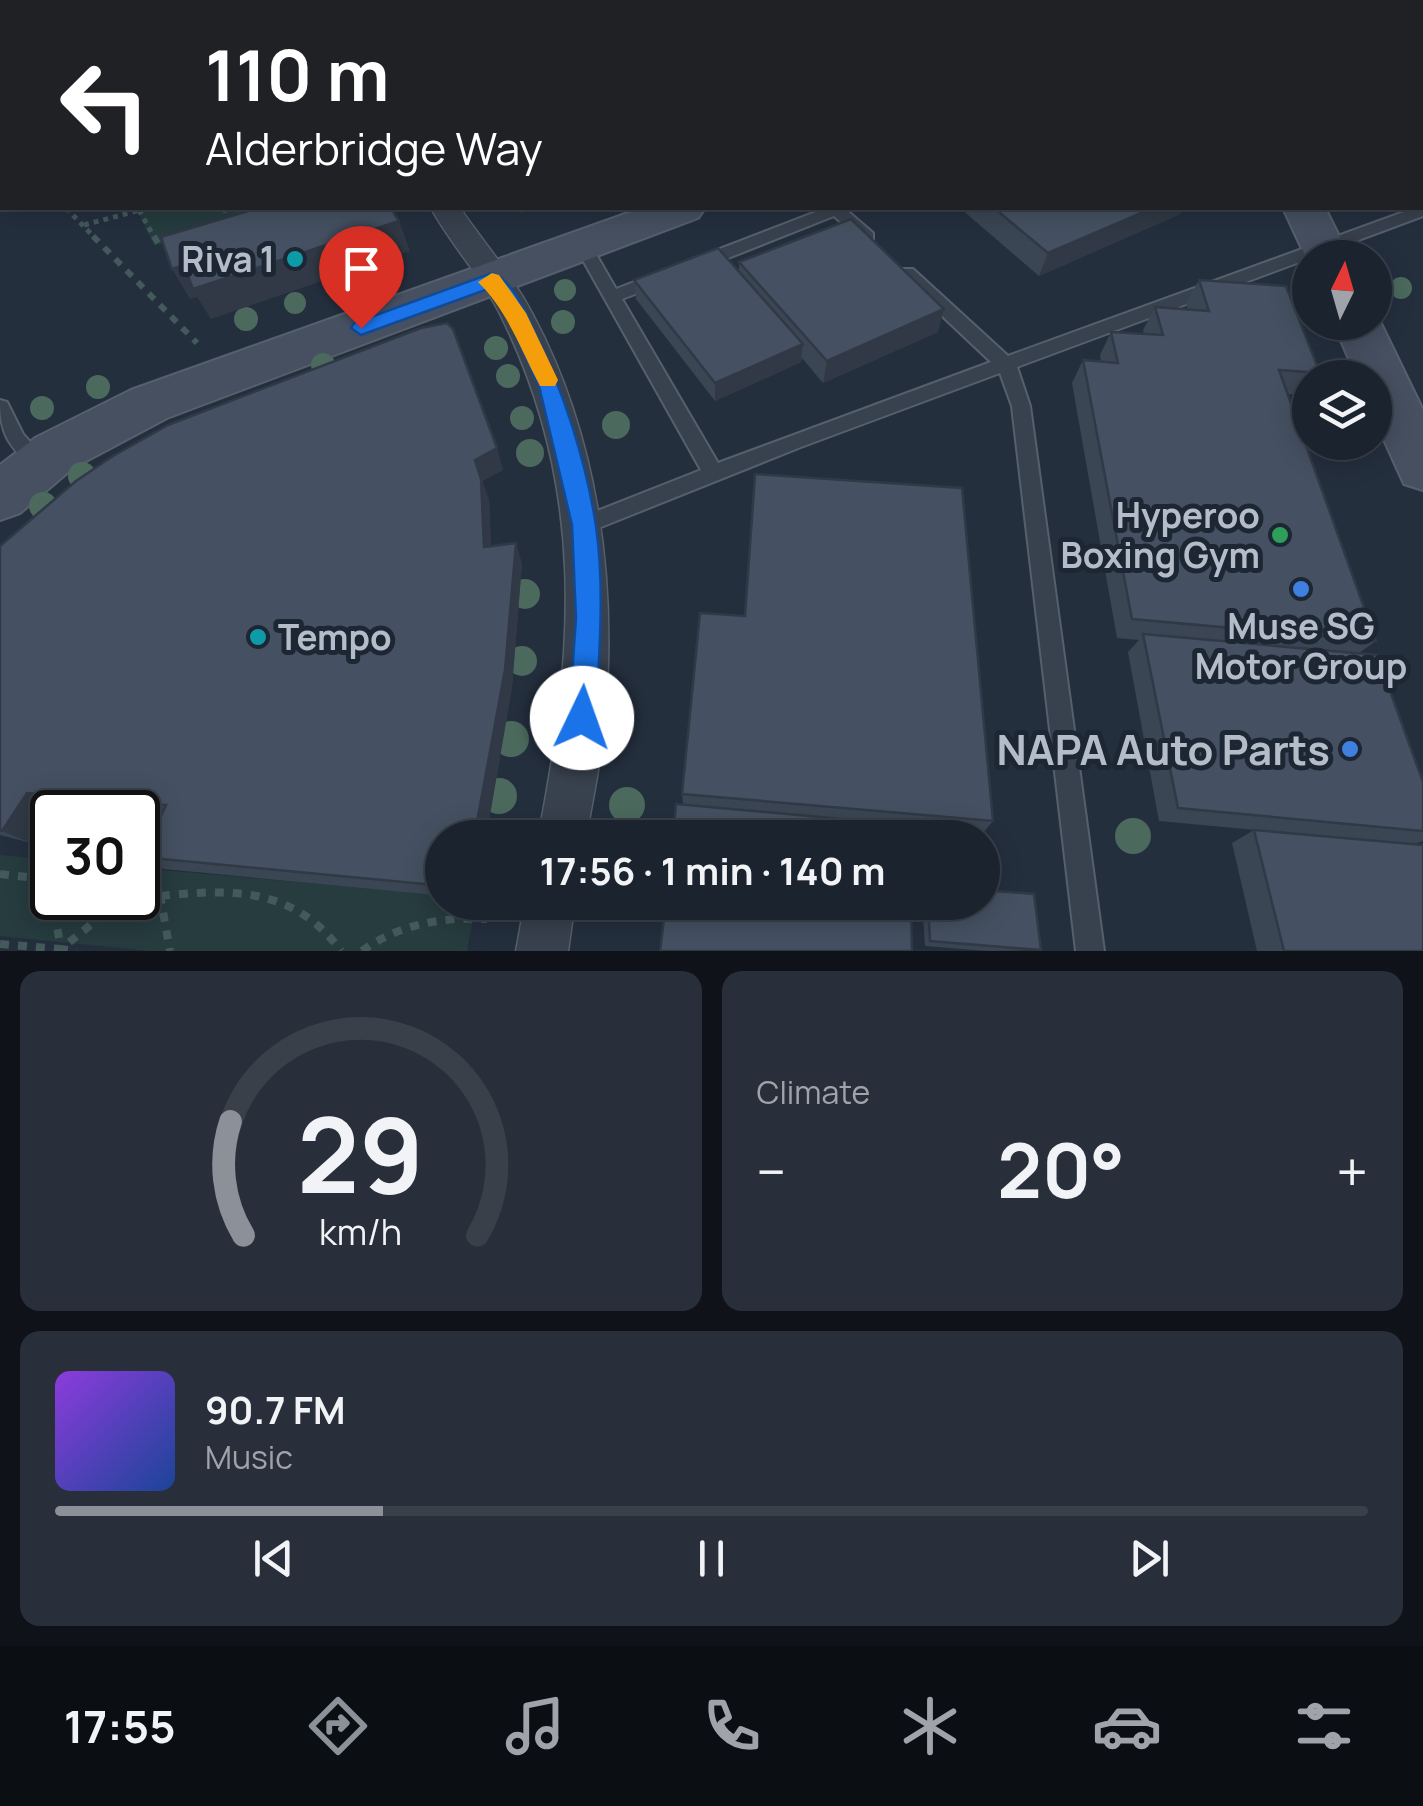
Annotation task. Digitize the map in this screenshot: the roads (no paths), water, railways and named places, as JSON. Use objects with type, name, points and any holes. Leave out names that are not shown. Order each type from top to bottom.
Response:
[{"type":"street","points":[[445,210],[516,313],[550,386],[584,525],[588,618],[582,718],[565,820]]},
{"type":"street","points":[[20,480],[102,426],[149,404],[678,210]]},
{"type":"street","points":[[1365,340],[1422,462]]},
{"type":"street","points":[[542,951],[547,920]]},
{"type":"lane","points":[[611,297],[831,210]]},
{"type":"lane","points":[[838,210],[1007,366],[1021,406],[1090,951]]},
{"type":"lane","points":[[584,525],[1007,366],[1318,237],[1423,210]]},
{"type":"lane","points":[[583,246],[714,474]]},
{"type":"lane","points":[[0,407],[16,439],[20,480]]},
{"type":"place","name":"Riva 1","points":[[295,259]]},
{"type":"place","name":"Hyperoo Boxing Gym","points":[[1280,535]]},
{"type":"place","name":"Muse SG Motor Group","points":[[1301,589]]},
{"type":"place","name":"Tempo","points":[[258,637]]},
{"type":"place","name":"NAPA Auto Parts","points":[[1350,749]]}]
